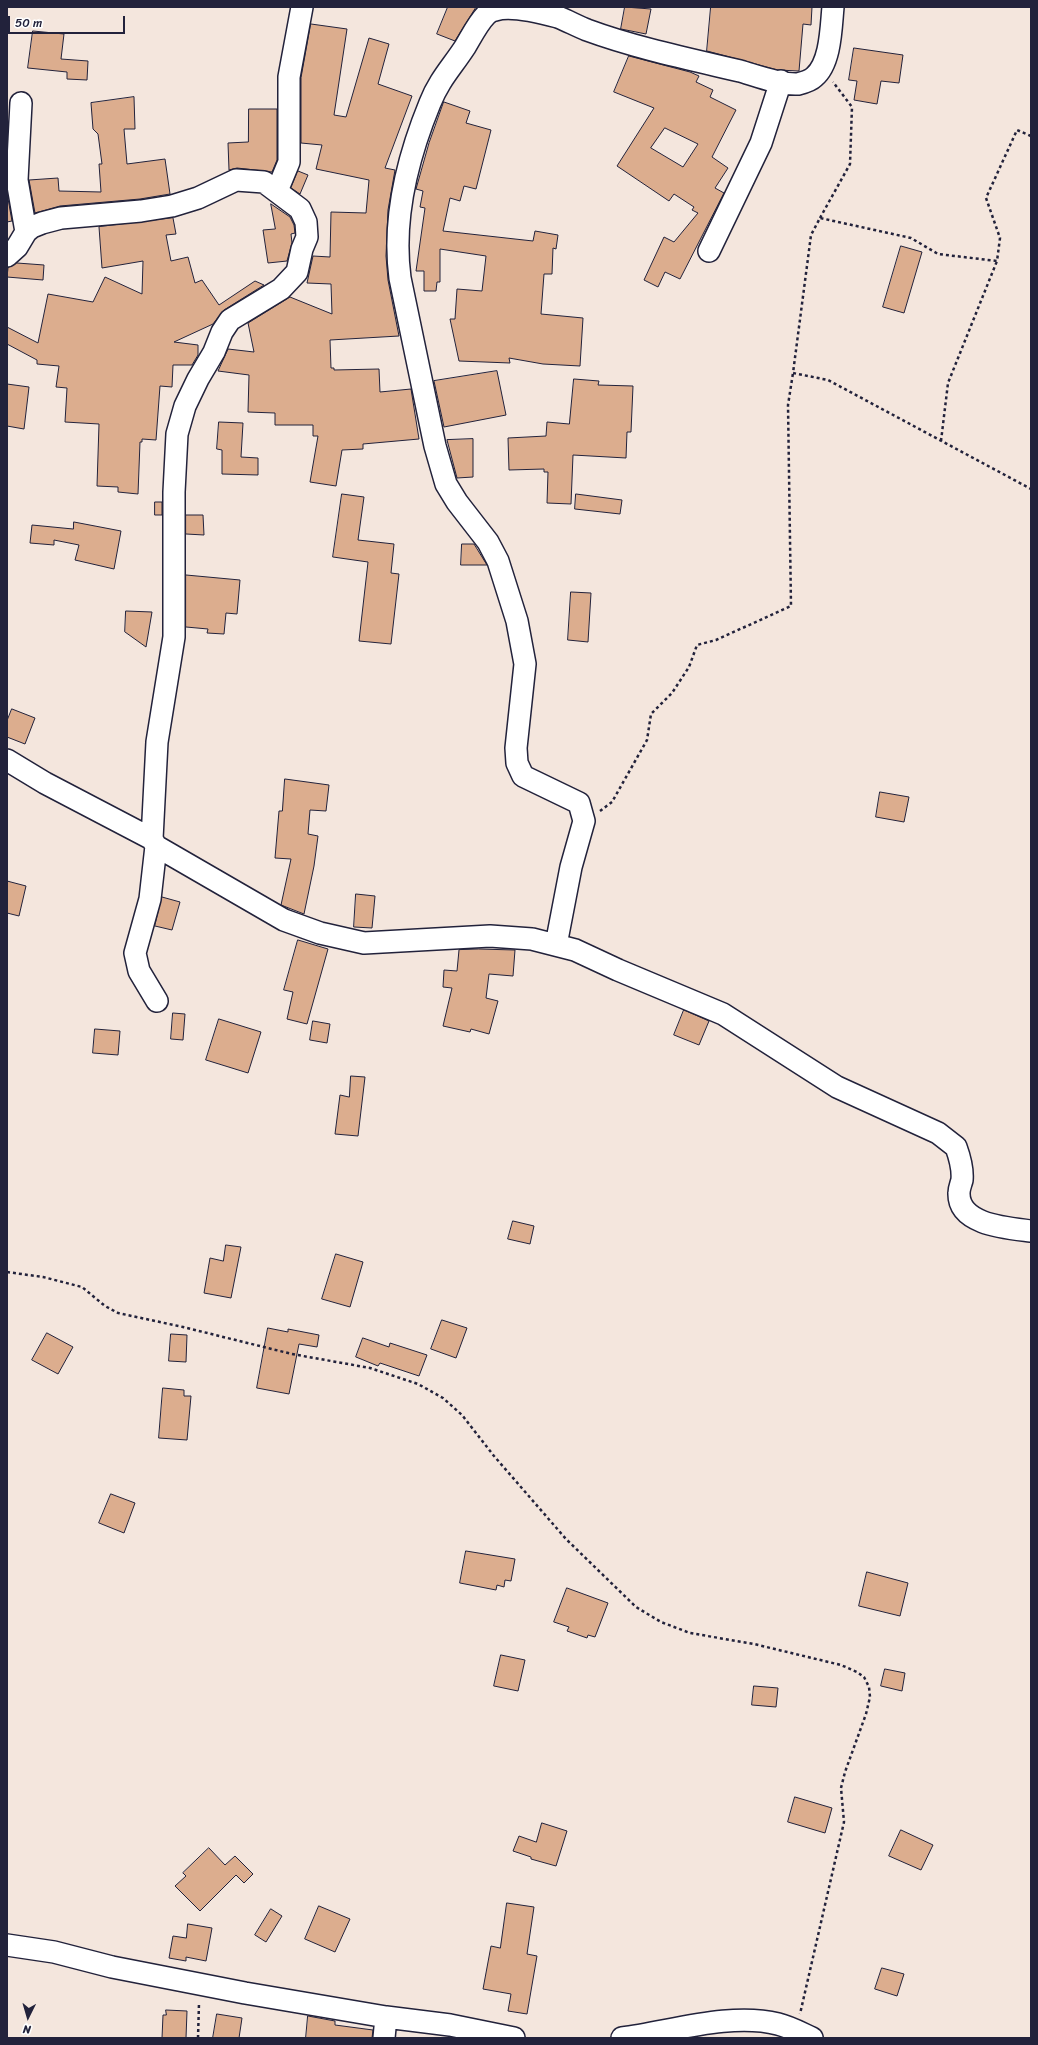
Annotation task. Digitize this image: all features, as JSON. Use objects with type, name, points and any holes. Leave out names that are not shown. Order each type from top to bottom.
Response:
[{"type":"street","points":[[277,191],[289,162],[289,77],[302,7]]},
{"type":"street","points":[[556,945],[572,867],[584,822],[579,803],[523,776],[517,764],[516,748],[525,664],[517,621],[498,561],[488,542],[457,502],[446,484],[435,446],[396,253],[398,220],[406,173],[415,139],[432,97],[444,74],[463,50],[486,15],[494,10],[504,8],[557,17],[587,30],[661,52],[799,84],[814,78],[822,67],[829,46],[833,7]]},
{"type":"street","points":[[709,250],[760,143],[781,81]]},
{"type":"street","points":[[21,103],[18,180],[26,232]]},
{"type":"street","points":[[7,256],[17,248],[26,232],[42,223],[61,218],[141,211],[172,206],[198,198],[236,180],[264,182],[300,209],[306,222],[307,237],[302,249],[297,272],[281,289],[230,320],[222,332],[214,352],[198,379],[185,406],[177,434],[174,492],[174,637],[157,742],[154,842],[150,899],[136,953],[139,971],[157,1001]]},
{"type":"street","points":[[7,760],[45,783],[154,842],[284,920],[320,933],[364,943],[490,936],[532,939],[575,950],[618,970],[723,1014],[837,1087],[938,1133],[956,1147],[962,1171],[960,1198],[967,1214],[976,1220],[1012,1228],[1031,1230]]},
{"type":"street","points":[[7,1945],[54,1952],[112,1967],[200,1984],[386,2017],[450,2025],[514,2038]]},
{"type":"street","points":[[384,2038],[386,2017]]},
{"type":"street","points":[[622,2038],[724,2021],[777,2024],[804,2034]]},
{"type":"path","points":[[584,822],[612,802],[647,740],[651,714],[672,694],[689,667],[697,645],[716,640],[791,606],[788,405],[792,373],[811,235],[850,164],[852,107],[822,67]]},
{"type":"path","points":[[941,441],[948,383],[997,261],[1000,238],[986,198],[1017,130],[1031,136]]},
{"type":"path","points":[[820,218],[911,238],[938,254],[997,261]]},
{"type":"path","points":[[792,373],[828,380],[1031,489]]},
{"type":"path","points":[[7,1272],[43,1277],[82,1287],[105,1306],[118,1313],[184,1327],[292,1354],[370,1368],[418,1384],[444,1398],[462,1415],[494,1456],[566,1538],[636,1607],[661,1622],[690,1633],[754,1644],[841,1665],[864,1677],[869,1687],[870,1697],[866,1714],[845,1772],[842,1788],[844,1822],[804,2034]]},
{"type":"path","points":[[198,2038],[200,1984]]},
{"type":"building","points":[[448,7],[476,7],[455,41],[437,34]]},
{"type":"building","points":[[625,7],[651,9],[646,34],[621,29]]},
{"type":"building","points":[[711,7],[812,7],[811,25],[803,24],[799,71],[778,70],[707,51]]},
{"type":"building","points":[[311,24],[347,29],[334,115],[346,117],[369,38],[389,44],[378,84],[412,96],[385,168],[395,170],[388,210],[386,256],[388,280],[399,336],[330,340],[331,368],[334,368],[334,370],[379,369],[380,392],[411,389],[419,439],[363,444],[363,449],[342,450],[336,486],[310,482],[318,436],[313,436],[313,425],[275,425],[275,413],[248,412],[249,375],[218,371],[228,349],[254,352],[248,323],[290,297],[332,314],[331,284],[307,283],[313,256],[330,257],[331,212],[366,213],[369,180],[316,169],[322,145],[301,143],[301,78]]},
{"type":"building","points":[[33,31],[64,34],[61,59],[88,61],[87,80],[67,79],[67,72],[28,68]]},
{"type":"building","points":[[854,48],[903,55],[899,83],[881,81],[877,104],[854,100],[857,81],[849,80]]},
{"type":"building","points":[[629,56],[690,72],[699,76],[696,82],[713,90],[710,97],[736,110],[712,157],[728,168],[715,188],[724,193],[680,279],[665,272],[658,287],[644,280],[664,237],[674,242],[698,213],[692,210],[694,207],[674,194],[669,201],[617,166],[654,108],[614,92]],"holes":[[[665,128],[698,144],[683,167],[651,148]]]},
{"type":"building","points":[[134,97],[135,129],[124,129],[127,164],[165,159],[170,194],[140,199],[60,206],[35,213],[29,180],[58,178],[59,191],[101,192],[99,164],[102,164],[98,134],[93,129],[91,103]]},
{"type":"building","points":[[444,102],[470,111],[466,123],[491,130],[476,189],[464,186],[460,201],[450,198],[443,231],[533,241],[535,231],[558,235],[556,249],[553,248],[552,274],[544,274],[541,314],[583,318],[580,366],[543,364],[509,358],[510,363],[459,361],[450,319],[455,319],[457,289],[482,291],[486,256],[440,249],[440,282],[437,282],[436,291],[424,291],[424,271],[416,271],[425,208],[420,207],[423,191],[416,189],[429,143]]},
{"type":"building","points":[[249,109],[277,109],[277,160],[272,172],[237,168],[229,170],[228,143],[248,142]]},
{"type":"building","points":[[298,171],[308,175],[300,194],[291,188]]},
{"type":"building","points":[[7,193],[12,221],[7,222]]},
{"type":"building","points":[[271,204],[290,217],[294,225],[295,233],[291,234],[292,243],[287,261],[268,263],[263,230],[275,229]]},
{"type":"building","points":[[173,218],[176,234],[166,235],[171,261],[188,257],[195,283],[202,280],[219,305],[255,281],[264,285],[224,310],[213,324],[174,342],[198,345],[198,355],[192,365],[173,365],[172,387],[160,386],[156,440],[142,439],[142,442],[140,442],[138,494],[118,492],[118,487],[97,486],[99,424],[65,422],[67,388],[56,387],[59,366],[37,364],[37,360],[7,344],[7,327],[38,343],[48,294],[93,302],[105,277],[142,294],[143,261],[102,268],[99,227]]},
{"type":"building","points":[[901,246],[922,252],[904,313],[883,307]]},
{"type":"building","points":[[17,263],[44,265],[43,280],[7,277],[8,268]]},
{"type":"building","points":[[497,371],[506,415],[444,427],[434,381]]},
{"type":"building","points":[[574,379],[599,381],[598,385],[633,386],[631,432],[627,432],[626,458],[573,455],[571,504],[547,503],[548,472],[544,472],[544,469],[509,470],[508,438],[546,436],[547,422],[569,424]]},
{"type":"building","points":[[7,384],[29,387],[24,429],[7,426]]},
{"type":"building","points":[[219,422],[243,423],[241,457],[258,458],[258,475],[222,474],[222,450],[217,449]]},
{"type":"building","points":[[473,439],[473,477],[457,478],[447,440]]},
{"type":"building","points":[[342,494],[364,497],[358,540],[394,544],[391,573],[399,574],[391,644],[359,641],[368,562],[333,557]]},
{"type":"building","points":[[576,494],[622,500],[620,514],[575,509]]},
{"type":"building","points":[[155,502],[162,502],[162,515],[155,515]]},
{"type":"building","points":[[186,515],[203,515],[204,535],[186,534]]},
{"type":"building","points":[[74,522],[121,531],[114,569],[75,560],[79,545],[54,540],[54,545],[30,543],[32,525],[73,529]]},
{"type":"building","points":[[462,544],[474,544],[487,565],[461,565]]},
{"type":"building","points":[[186,575],[240,580],[237,614],[226,613],[224,634],[207,633],[208,629],[186,627]]},
{"type":"building","points":[[571,592],[591,593],[588,642],[568,640]]},
{"type":"building","points":[[126,611],[152,612],[146,647],[125,632]]},
{"type":"building","points":[[12,709],[35,718],[25,744],[7,737],[7,721]]},
{"type":"building","points":[[285,779],[329,785],[326,811],[310,810],[308,834],[318,836],[314,866],[304,914],[281,905],[291,859],[275,858],[279,811],[282,811]]},
{"type":"building","points":[[880,792],[909,797],[904,822],[876,817]]},
{"type":"building","points":[[7,881],[26,886],[19,916],[7,913]]},
{"type":"building","points":[[356,894],[375,896],[372,928],[354,927]]},
{"type":"building","points":[[162,897],[180,902],[172,930],[155,926]]},
{"type":"building","points":[[298,940],[328,949],[307,1024],[287,1019],[293,992],[284,990]]},
{"type":"building","points":[[459,950],[515,950],[513,976],[489,974],[486,998],[498,1001],[489,1034],[471,1029],[470,1032],[443,1026],[452,988],[443,987],[444,970],[457,971]]},
{"type":"building","points":[[684,1010],[709,1021],[699,1045],[674,1035]]},
{"type":"building","points":[[173,1013],[185,1014],[183,1040],[171,1039]]},
{"type":"building","points":[[219,1019],[261,1032],[248,1073],[206,1060]]},
{"type":"building","points":[[313,1021],[330,1024],[327,1043],[310,1040]]},
{"type":"building","points":[[95,1029],[120,1031],[118,1055],[93,1053]]},
{"type":"building","points":[[351,1076],[365,1077],[358,1136],[335,1134],[340,1095],[349,1097]]},
{"type":"building","points":[[513,1221],[534,1226],[530,1244],[508,1239]]},
{"type":"building","points":[[226,1245],[241,1247],[231,1298],[204,1293],[210,1258],[223,1261]]},
{"type":"building","points":[[336,1254],[363,1262],[350,1307],[322,1299]]},
{"type":"building","points":[[442,1320],[467,1328],[456,1358],[431,1349]]},
{"type":"building","points":[[268,1328],[288,1332],[288,1329],[319,1335],[317,1347],[299,1344],[289,1394],[257,1388]]},
{"type":"building","points":[[47,1333],[73,1347],[58,1374],[32,1360]]},
{"type":"building","points":[[171,1334],[187,1335],[186,1362],[169,1361]]},
{"type":"building","points":[[363,1338],[389,1347],[390,1343],[427,1355],[419,1376],[380,1363],[378,1366],[356,1357]]},
{"type":"building","points":[[163,1388],[184,1390],[184,1396],[191,1396],[187,1440],[159,1438]]},
{"type":"building","points":[[111,1494],[135,1503],[124,1533],[99,1523]]},
{"type":"building","points":[[466,1551],[515,1559],[511,1581],[505,1580],[504,1587],[497,1585],[496,1590],[460,1583]]},
{"type":"building","points":[[867,1572],[908,1583],[900,1616],[859,1606]]},
{"type":"building","points":[[567,1588],[608,1603],[595,1637],[588,1635],[587,1638],[567,1631],[569,1627],[554,1622]]},
{"type":"building","points":[[501,1655],[525,1660],[518,1691],[494,1686]]},
{"type":"building","points":[[885,1669],[905,1673],[902,1691],[881,1686]]},
{"type":"building","points":[[754,1686],[778,1688],[776,1707],[752,1705]]},
{"type":"building","points":[[795,1797],[832,1808],[825,1833],[788,1822]]},
{"type":"building","points":[[542,1823],[567,1831],[556,1866],[531,1859],[531,1857],[513,1851],[519,1836],[536,1842]]},
{"type":"building","points":[[901,1830],[933,1845],[921,1870],[889,1856]]},
{"type":"building","points":[[209,1848],[225,1865],[235,1856],[253,1874],[244,1883],[236,1875],[200,1911],[175,1886],[186,1876],[183,1873]]},
{"type":"building","points":[[507,1903],[534,1907],[527,1954],[537,1956],[527,2014],[508,2011],[511,1994],[483,1989],[491,1946],[500,1948]]},
{"type":"building","points":[[319,1906],[350,1919],[335,1952],[305,1939]]},
{"type":"building","points":[[271,1909],[282,1916],[266,1942],[255,1935]]},
{"type":"building","points":[[188,1924],[212,1928],[206,1961],[186,1957],[186,1961],[169,1958],[173,1936],[186,1938]]},
{"type":"building","points":[[882,1968],[904,1974],[897,1996],[875,1989]]},
{"type":"building","points":[[166,2010],[187,2011],[186,2038],[162,2038],[163,2015],[166,2015]]},
{"type":"building","points":[[217,2014],[242,2018],[239,2038],[213,2038]]},
{"type":"building","points":[[308,2016],[335,2021],[335,2025],[373,2030],[372,2038],[306,2038]]}]
